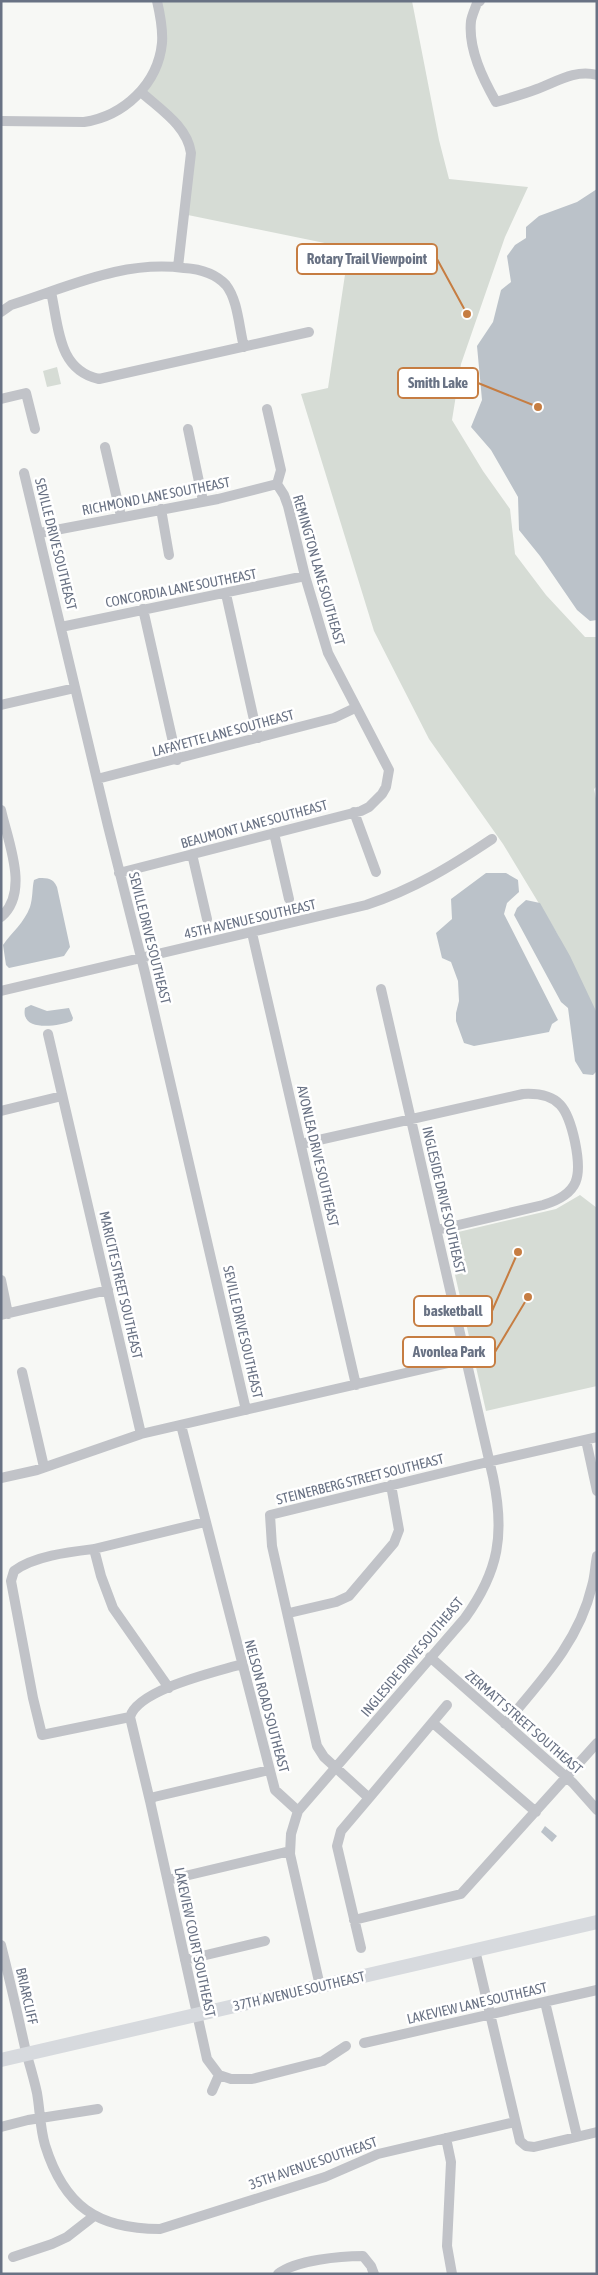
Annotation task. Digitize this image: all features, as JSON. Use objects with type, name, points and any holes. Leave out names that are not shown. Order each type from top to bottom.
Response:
[{"type":"street","points":[[1,121],[84,122],[96,120],[130,103],[141,92],[157,65],[162,43],[157,1]]},
{"type":"street","points":[[480,1],[477,3],[471,21],[473,48],[484,81],[496,102],[539,88],[560,78],[589,73],[597,75]]},
{"type":"street","points":[[141,92],[182,129],[189,140],[191,153],[178,267]]},
{"type":"street","points":[[2,311],[11,305],[114,271],[137,266],[178,267],[212,274],[225,284],[232,297],[244,347]]},
{"type":"street","points":[[51,292],[68,359],[78,370],[91,377],[106,379],[309,332]]},
{"type":"street","points":[[1,399],[26,393],[35,429]]},
{"type":"street","name":"REMINGTON LANE SOUTHEAST","points":[[267,410],[281,470],[277,484],[284,495],[328,653],[355,708],[387,765],[389,776],[386,787]]},
{"type":"street","points":[[188,430],[203,501]]},
{"type":"street","points":[[105,447],[121,516]]},
{"type":"street","name":"SEVILLE DRIVE SOUTHEAST","points":[[24,473],[141,958],[246,1410]]},
{"type":"street","name":"RICHMOND LANE SOUTHEAST","points":[[40,533],[203,501],[277,484]]},
{"type":"street","points":[[161,509],[169,555]]},
{"type":"street","name":"CONCORDIA LANE SOUTHEAST","points":[[61,626],[226,594],[305,576]]},
{"type":"street","points":[[226,594],[258,738]]},
{"type":"street","points":[[142,609],[177,760]]},
{"type":"street","points":[[1,706],[75,688]]},
{"type":"street","name":"LAFAYETTE LANE SOUTHEAST","points":[[97,780],[334,718],[355,708]]},
{"type":"street","name":"BEAUMONT LANE SOUTHEAST","points":[[119,872],[354,812],[369,807],[386,787]]},
{"type":"street","points":[[1,810],[16,885],[14,901],[3,916]]},
{"type":"street","points":[[354,812],[376,872]]},
{"type":"street","points":[[274,832],[289,899]]},
{"type":"street","name":"45TH AVENUE SOUTHEAST","points":[[1,991],[366,905],[399,894],[449,867],[492,839]]},
{"type":"street","points":[[192,854],[207,919]]},
{"type":"street","name":"AVONLEA DRIVE SOUTHEAST","points":[[252,933],[356,1385]]},
{"type":"street","name":"INGLESIDE DRIVE SOUTHEAST","points":[[298,1811],[470,1610],[485,1588],[493,1567],[500,1537],[500,1516],[489,1462],[381,988]]},
{"type":"street","name":"MARICITE STREET SOUTHEAST","points":[[48,1034],[142,1434]]},
{"type":"street","points":[[411,1119],[523,1094],[536,1094],[544,1095],[559,1103],[566,1111],[571,1124],[579,1164],[579,1174],[574,1186],[564,1197],[543,1205],[437,1230]]},
{"type":"street","points":[[1,1111],[62,1096]]},
{"type":"street","name":"INGLESIDE DRIVE SOUTHEAST","points":[[302,1144],[411,1119]]},
{"type":"street","points":[[1,1280],[5,1314],[108,1290]]},
{"type":"street","points":[[1,1478],[40,1469],[142,1434],[466,1359]]},
{"type":"street","points":[[22,1372],[40,1469]]},
{"type":"street","name":"NELSON ROAD SOUTHEAST","points":[[181,1425],[275,1790],[298,1811]]},
{"type":"street","name":"STEINERBERG STREET SOUTHEAST","points":[[369,1798],[324,1757],[317,1746],[289,1613],[272,1546],[270,1515],[597,1438]]},
{"type":"street","points":[[586,1440],[597,1490]]},
{"type":"street","points":[[289,1613],[336,1602],[350,1596],[394,1543],[399,1530],[391,1485]]},
{"type":"street","points":[[205,1522],[94,1549],[40,1559],[22,1565],[14,1571],[12,1581],[33,1698],[42,1735],[130,1717],[139,1704],[152,1695],[242,1664]]},
{"type":"street","points":[[94,1549],[101,1576],[113,1608],[169,1688]]},
{"type":"street","points":[[504,1724],[545,1677],[566,1648],[595,1587],[597,1556]]},
{"type":"street","name":"ZERMATT STREET SOUTHEAST","points":[[430,1657],[564,1782],[597,1810]]},
{"type":"street","points":[[361,1948],[337,1846],[341,1831],[447,1704]]},
{"type":"street","name":"LAKEVIEW COURT SOUTHEAST","points":[[130,1717],[207,2059],[219,2074]]},
{"type":"street","points":[[433,1723],[536,1812]]},
{"type":"street","points":[[354,1920],[461,1894],[564,1782],[597,1743]]},
{"type":"street","points":[[150,1801],[154,1797],[270,1770]]},
{"type":"street","points":[[298,1811],[290,1834],[290,1851],[320,1986]]},
{"type":"street","points":[[168,1880],[290,1851]]},
{"type":"street","name":"37TH AVENUE SOUTHEAST","points":[[1,2060],[597,1922]]},
{"type":"street","points":[[185,1960],[265,1941]]},
{"type":"street","name":"BRIARCLIFF","points":[[1,1945],[37,2093],[40,2118]]},
{"type":"street","points":[[475,1950],[520,2141],[526,2146],[534,2147],[597,2132]]},
{"type":"street","name":"LAKEVIEW LANE SOUTHEAST","points":[[364,2043],[597,1990]]},
{"type":"street","points":[[545,2002],[577,2136]]},
{"type":"street","points":[[212,2091],[219,2074],[231,2079],[252,2079],[323,2061],[346,2046]]},
{"type":"street","points":[[1,2127],[40,2118],[98,2109]]},
{"type":"street","name":"35TH AVENUE SOUTHEAST","points":[[40,2118],[45,2144],[56,2174],[69,2195],[94,2216],[108,2223],[134,2229],[160,2229],[325,2176],[378,2154],[515,2122]]},
{"type":"street","points":[[446,2138],[451,2162],[446,2246],[452,2274]]},
{"type":"street","points":[[13,2257],[67,2236],[94,2216]]},
{"type":"street","points":[[278,2274],[284,2269],[307,2263],[346,2256],[363,2256],[371,2266],[374,2274]]},
{"type":"shaded area","points":[[157,1],[412,1],[439,140],[449,179],[528,187],[505,237],[461,364],[452,420],[483,471],[510,509],[515,554],[546,595],[585,637],[597,637],[597,786],[594,789],[597,803],[597,1027],[593,1013],[558,935],[503,844],[429,739],[374,631],[301,394],[328,388],[349,248],[183,214],[189,140],[141,92],[162,43]]},
{"type":"shaded area","points":[[597,189],[597,620],[590,621],[577,610],[540,556],[519,530],[518,497],[491,450],[471,427],[482,400],[477,346],[493,322],[501,290],[511,282],[507,256],[515,245],[526,238],[526,227],[539,216],[577,202]]},
{"type":"shaded area","points":[[57,367],[61,384],[47,387],[43,371]]},
{"type":"shaded area","points":[[486,873],[506,873],[518,880],[519,892],[507,903],[504,914],[558,1020],[552,1024],[549,1032],[474,1046],[464,1043],[456,1021],[459,1001],[458,981],[451,962],[442,958],[436,933],[452,919],[451,899]]},
{"type":"shaded area","points":[[39,878],[50,879],[57,887],[70,947],[64,956],[9,968],[6,965],[3,945],[27,913],[31,904],[34,880]]},
{"type":"shaded area","points":[[526,900],[540,903],[570,956],[596,1011],[597,1071],[593,1075],[583,1074],[575,1061],[568,1008],[561,1002],[514,915],[517,908]]},
{"type":"shaded area","points":[[31,1005],[47,1011],[69,1008],[73,1018],[72,1021],[50,1026],[34,1024],[28,1021],[25,1016],[25,1008]]},
{"type":"shaded area","points":[[580,1195],[597,1208],[597,1386],[486,1411],[448,1244],[454,1233],[556,1209]]},
{"type":"shaded area","points":[[545,1826],[557,1836],[552,1842],[541,1832]]},
{"type":"place","name":"Rotary Trail Viewpoint","points":[[467,314]]},
{"type":"place","name":"Smith Lake","points":[[538,407]]},
{"type":"place","name":"basketball","points":[[518,1252]]},
{"type":"place","name":"Avonlea Park","points":[[528,1297]]}]
